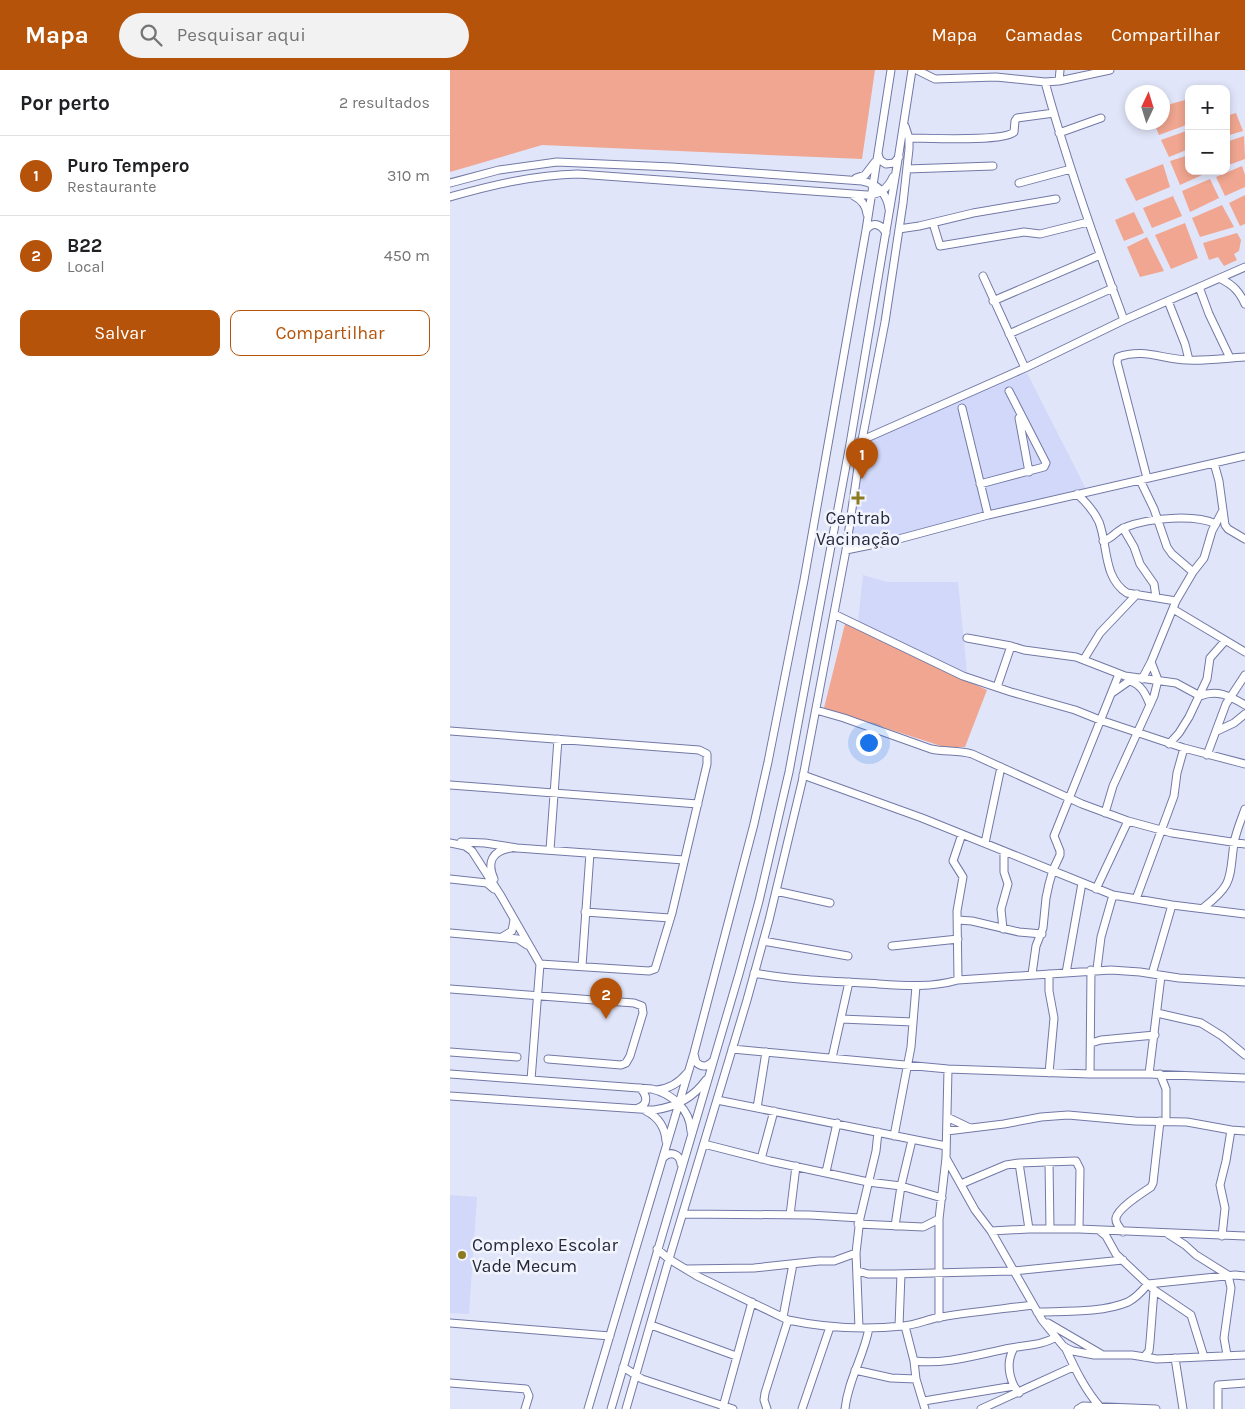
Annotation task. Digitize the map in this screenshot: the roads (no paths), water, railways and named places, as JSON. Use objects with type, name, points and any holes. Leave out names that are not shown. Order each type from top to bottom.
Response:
[{"type":"street","points":[[588,1409],[694,1053],[739,886],[768,762],[804,580],[872,195],[891,70]]},
{"type":"street","points":[[611,1409],[758,901],[789,772],[850,444],[898,166],[912,70]]},
{"type":"street","points":[[917,70],[934,78],[996,77],[1046,82],[1108,70]]},
{"type":"street","points":[[1059,81],[1060,70]]},
{"type":"street","points":[[1046,82],[1088,222],[1124,320]]},
{"type":"street","points":[[909,138],[1010,136],[1014,132],[1017,118],[1054,113]]},
{"type":"street","points":[[1060,132],[1101,118]]},
{"type":"street","points":[[626,1409],[763,941],[803,775],[846,550],[862,440],[899,229],[907,170],[909,138],[904,123]]},
{"type":"street","points":[[878,154],[883,162],[890,164],[894,163],[899,157]]},
{"type":"street","points":[[846,180],[865,175],[872,168],[878,154]]},
{"type":"street","points":[[450,183],[499,170],[557,162],[672,167],[862,181],[873,184],[882,191],[888,202],[889,215]]},
{"type":"street","points":[[450,197],[517,180],[551,175],[578,174],[872,195],[882,191],[890,184],[898,166]]},
{"type":"street","points":[[907,170],[992,166]]},
{"type":"street","points":[[1019,183],[1071,169]]},
{"type":"street","points":[[844,193],[861,200],[866,209],[867,221]]},
{"type":"street","points":[[899,229],[973,213],[1056,199]]},
{"type":"street","points":[[933,222],[940,246],[1024,232],[1040,234],[1088,222]]},
{"type":"street","points":[[866,230],[876,224],[883,228],[886,233]]},
{"type":"street","points":[[993,301],[1100,255]]},
{"type":"street","points":[[850,444],[1025,368],[1124,320],[1245,267]]},
{"type":"street","points":[[983,276],[1025,368]]},
{"type":"street","points":[[1221,279],[1233,285],[1241,294],[1245,304]]},
{"type":"street","points":[[1199,287],[1209,314],[1230,358]]},
{"type":"street","points":[[1008,334],[1112,288]]},
{"type":"street","points":[[1168,301],[1185,344],[1188,360]]},
{"type":"street","points":[[1194,572],[1172,554],[1167,547],[1144,479],[1116,358],[1134,353],[1147,353],[1188,360],[1245,357]]},
{"type":"street","points":[[980,484],[1029,472],[1044,467],[1046,463],[1008,392]]},
{"type":"street","points":[[962,408],[988,515]]},
{"type":"street","points":[[1017,409],[1029,472]]},
{"type":"street","points":[[846,550],[895,540],[1077,494],[1245,456]]},
{"type":"street","points":[[1214,463],[1219,481],[1225,525],[1245,540]]},
{"type":"street","points":[[1077,494],[1086,501],[1094,513],[1101,530],[1107,561],[1116,583],[1127,593],[1156,597],[1174,605],[1225,641],[1245,652]]},
{"type":"street","points":[[1142,680],[1174,605],[1204,558],[1222,512]]},
{"type":"street","points":[[1103,540],[1111,539],[1122,528],[1158,520],[1200,519],[1216,524]]},
{"type":"street","points":[[1122,528],[1131,540],[1140,564],[1154,584],[1156,597]]},
{"type":"street","points":[[1084,659],[1100,633],[1137,594]]},
{"type":"street","points":[[834,614],[963,676],[1074,710],[1169,744],[1244,765]]},
{"type":"street","points":[[967,638],[1024,650],[1072,656],[1132,679],[1158,680],[1176,684],[1200,696],[1217,693],[1245,705]]},
{"type":"street","points":[[1169,744],[1179,733],[1200,696],[1208,674],[1210,658],[1225,641]]},
{"type":"street","points":[[997,687],[1011,646]]},
{"type":"street","points":[[1105,813],[1113,786],[1143,722],[1158,680],[1151,662]]},
{"type":"street","points":[[1032,974],[1036,946],[1042,934],[1046,898],[1053,870],[1060,855],[1054,836],[1068,797],[1119,674]]},
{"type":"street","points":[[1207,755],[1226,704],[1245,675]]},
{"type":"street","points":[[1112,693],[1132,679]]},
{"type":"street","points":[[1132,679],[1145,693],[1150,705]]},
{"type":"street","points":[[816,710],[931,749],[972,754],[1105,813],[1128,821],[1181,835],[1245,844]]},
{"type":"street","points":[[1217,731],[1234,723],[1245,714]]},
{"type":"street","points":[[1128,730],[1143,722]]},
{"type":"street","points":[[450,731],[704,751],[708,755],[670,918],[656,966],[652,971],[540,964]]},
{"type":"street","points":[[550,850],[558,739]]},
{"type":"street","points":[[1136,899],[1174,796],[1177,773],[1184,748]]},
{"type":"street","points":[[985,843],[1001,767]]},
{"type":"street","points":[[803,775],[962,834],[1113,895],[1172,905],[1245,913]]},
{"type":"street","points":[[450,785],[698,804]]},
{"type":"street","points":[[1203,908],[1225,888],[1229,880],[1232,870],[1234,842],[1245,809]]},
{"type":"street","points":[[1096,889],[1128,821]]},
{"type":"street","points":[[958,980],[958,904],[963,877],[953,860],[962,834]]},
{"type":"street","points":[[450,843],[485,843],[517,848],[684,860]]},
{"type":"street","points":[[450,843],[469,848],[477,858],[540,964],[531,1080]]},
{"type":"street","points":[[485,843],[494,849],[490,870],[501,896]]},
{"type":"street","points":[[465,880],[479,876],[482,871],[475,849],[485,843]]},
{"type":"street","points":[[477,858],[485,863],[502,850],[517,848]]},
{"type":"street","points":[[1003,929],[1002,909],[1008,884],[1004,872],[1004,851]]},
{"type":"street","points":[[582,966],[590,854]]},
{"type":"street","points":[[450,879],[487,883],[501,896]]},
{"type":"street","points":[[1066,973],[1082,883]]},
{"type":"street","points":[[776,891],[830,903]]},
{"type":"street","points":[[1090,1074],[1094,970],[1113,895]]},
{"type":"street","points":[[1152,974],[1172,905]]},
{"type":"street","points":[[585,912],[670,918]]},
{"type":"street","points":[[502,937],[512,931],[514,925],[513,917]]},
{"type":"street","points":[[958,920],[1042,934]]},
{"type":"street","points":[[450,933],[521,940],[532,950]]},
{"type":"street","points":[[892,946],[958,939]]},
{"type":"street","points":[[763,941],[848,956]]},
{"type":"street","points":[[754,973],[798,980],[916,986],[958,980],[1094,970],[1125,970],[1178,978],[1245,982]]},
{"type":"street","points":[[1049,974],[1049,991],[1054,1018],[1049,1073]]},
{"type":"street","points":[[1149,1074],[1161,976]]},
{"type":"street","points":[[832,1058],[849,982]]},
{"type":"street","points":[[894,1136],[914,1022],[916,986]]},
{"type":"street","points":[[450,989],[641,1005],[643,1011],[630,1056],[626,1063],[620,1065],[548,1059]]},
{"type":"street","points":[[1157,1013],[1201,1023],[1222,1036],[1245,1055]]},
{"type":"street","points":[[841,1018],[914,1022]]},
{"type":"street","points":[[1091,1043],[1101,1040],[1155,1035]]},
{"type":"street","points":[[732,1049],[948,1069],[1245,1078]]},
{"type":"street","points":[[450,1052],[517,1057]]},
{"type":"street","points":[[757,1108],[766,1052]]},
{"type":"street","points":[[694,1053],[696,1062],[701,1066],[710,1064],[714,1058]]},
{"type":"street","points":[[450,1096],[654,1110],[679,1103],[693,1094],[707,1078],[714,1058]]},
{"type":"street","points":[[450,1074],[663,1089],[675,1084],[684,1076],[690,1066]]},
{"type":"street","points":[[939,1318],[939,1219],[946,1158],[948,1069]]},
{"type":"street","points":[[1123,1232],[1116,1218],[1130,1202],[1151,1187],[1153,1183],[1166,1089],[1160,1074]]},
{"type":"street","points":[[638,1108],[644,1106],[646,1100],[645,1094],[640,1088]]},
{"type":"street","points":[[652,1089],[666,1094],[679,1103],[688,1118],[691,1135]]},
{"type":"street","points":[[717,1100],[946,1146]]},
{"type":"street","points":[[638,1108],[649,1112],[658,1119],[665,1134],[666,1146]]},
{"type":"street","points":[[761,1159],[774,1111]]},
{"type":"street","points":[[947,1131],[1004,1124],[1041,1116],[1063,1115],[1135,1121],[1193,1123],[1245,1132]]},
{"type":"street","points":[[948,1117],[970,1128]]},
{"type":"street","points":[[826,1172],[837,1123]]},
{"type":"street","points":[[1222,1236],[1225,1208],[1220,1184],[1231,1130]]},
{"type":"street","points":[[859,1328],[856,1253],[859,1221],[876,1151],[878,1132]]},
{"type":"street","points":[[895,1226],[901,1186],[912,1140]]},
{"type":"street","points":[[704,1144],[761,1159],[868,1182],[901,1186],[942,1198]]},
{"type":"street","points":[[661,1161],[665,1155],[674,1154],[680,1158],[681,1167]]},
{"type":"street","points":[[946,1158],[1035,1309],[1064,1347],[1073,1367],[1101,1408]]},
{"type":"street","points":[[961,1184],[1006,1165],[1076,1161],[1080,1168],[1079,1230]]},
{"type":"street","points":[[1049,1162],[1050,1229]]},
{"type":"street","points":[[1019,1163],[1029,1229]]},
{"type":"street","points":[[790,1215],[796,1166]]},
{"type":"street","points":[[683,1214],[790,1215],[895,1226],[923,1227],[939,1219]]},
{"type":"street","points":[[990,1232],[1050,1229],[1245,1236]]},
{"type":"street","points":[[1100,1231],[1106,1236],[1116,1254],[1154,1290],[1192,1316],[1204,1357]]},
{"type":"street","points":[[1166,1232],[1228,1276],[1231,1288],[1224,1338],[1227,1355]]},
{"type":"street","points":[[657,1249],[669,1259],[687,1269],[785,1319],[830,1327],[869,1328],[902,1326],[939,1318],[1035,1309],[1104,1308],[1127,1302],[1134,1298],[1148,1284],[1245,1276]]},
{"type":"street","points":[[687,1269],[754,1268],[834,1261],[856,1253]]},
{"type":"street","points":[[858,1271],[868,1274],[1013,1271],[1123,1260]]},
{"type":"street","points":[[765,1407],[765,1393],[785,1319],[793,1264]]},
{"type":"street","points":[[901,1274],[902,1326],[914,1361],[916,1379],[926,1409]]},
{"type":"street","points":[[1144,1357],[1149,1351],[1154,1290]]},
{"type":"street","points":[[723,1406],[752,1302]]},
{"type":"street","points":[[1042,1320],[1104,1356]]},
{"type":"street","points":[[450,1323],[610,1336]]},
{"type":"street","points":[[651,1325],[736,1356]]},
{"type":"street","points":[[802,1409],[830,1327]]},
{"type":"street","points":[[845,1409],[848,1388],[865,1347],[869,1328]]},
{"type":"street","points":[[914,1361],[942,1361],[1040,1344],[1056,1337]]},
{"type":"street","points":[[1064,1347],[1079,1354],[1104,1356],[1175,1358],[1245,1355]]},
{"type":"street","points":[[1014,1348],[1010,1358],[1009,1371],[1014,1386],[1019,1393]]},
{"type":"street","points":[[1175,1358],[1183,1409]]},
{"type":"street","points":[[623,1367],[663,1387],[733,1409]]},
{"type":"street","points":[[981,1409],[1073,1367]]},
{"type":"street","points":[[855,1370],[891,1378],[916,1379]]},
{"type":"street","points":[[450,1383],[526,1389],[529,1396],[526,1409]]},
{"type":"street","points":[[1218,1409],[1218,1385],[1245,1383]]},
{"type":"street","points":[[924,1401],[1014,1386]]},
{"type":"street","points":[[1089,1392],[1080,1408],[1156,1409]]},
{"type":"place","name":"Puro Tempero","points":[[862,479]]},
{"type":"place","name":"Centrab Vacinação","points":[[858,498]]},
{"type":"place","name":"B22","points":[[606,1019]]},
{"type":"place","name":"Complexo Escolar Vade Mecum","points":[[462,1255]]}]
